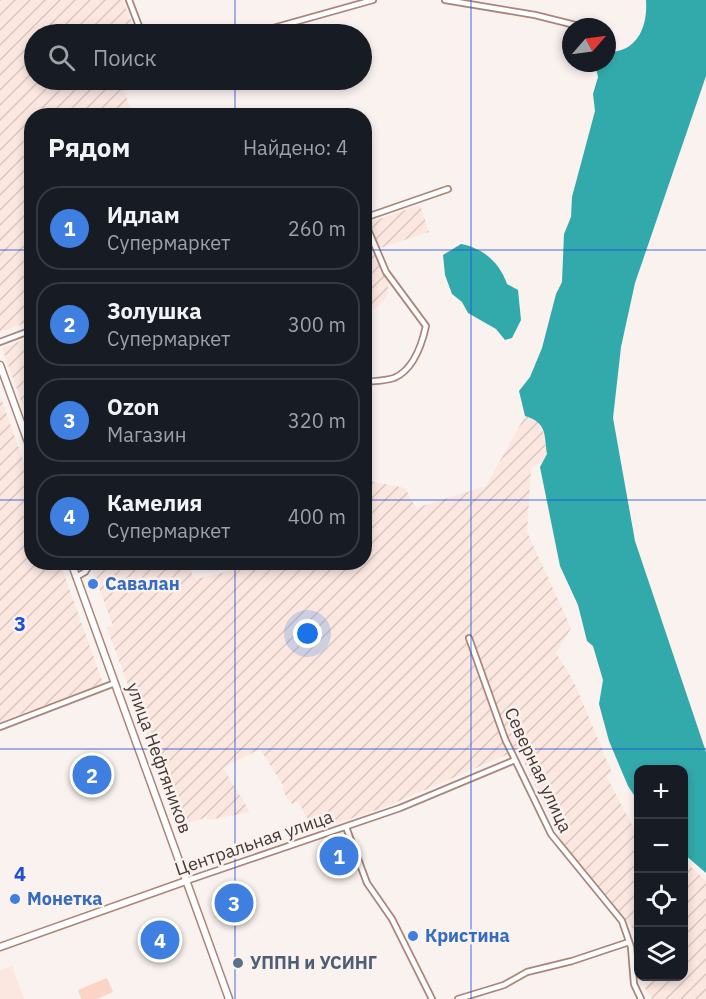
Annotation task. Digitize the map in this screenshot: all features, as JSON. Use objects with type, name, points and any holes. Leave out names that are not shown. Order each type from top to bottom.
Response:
[{"type":"street","points":[[129,0],[138,24]]},
{"type":"street","points":[[288,24],[373,0]]},
{"type":"street","points":[[445,0],[562,22]]},
{"type":"street","points":[[372,216],[448,189]]},
{"type":"street","points":[[372,238],[386,272],[426,326],[419,351],[403,371],[395,377],[372,381]]},
{"type":"street","points":[[0,342],[24,333]]},
{"type":"street","points":[[0,365],[24,431]]},
{"type":"street","name":"улица Нефтяников","points":[[74,570],[173,838],[186,881],[229,999]]},
{"type":"street","points":[[76,577],[87,570]]},
{"type":"street","name":"Северная улица","points":[[469,638],[515,760],[550,834],[618,915],[629,942],[634,984],[641,999]]},
{"type":"street","points":[[0,727],[116,683]]},
{"type":"street","name":"Центральная улица","points":[[0,947],[406,806],[515,760]]},
{"type":"street","points":[[346,827],[367,884],[392,919],[432,999]]},
{"type":"street","points":[[459,999],[504,985],[527,972],[572,961],[629,942]]},
{"type":"shaded area","points":[[0,0],[123,0],[132,24],[24,24],[24,90],[124,90],[130,108],[24,108],[24,323],[0,332]]},
{"type":"shaded area","points":[[420,205],[429,232],[380,248],[388,267],[388,293],[383,302],[372,311],[372,222]]},
{"type":"shaded area","points":[[24,340],[24,409],[2,348]]},
{"type":"shaded area","points":[[0,395],[24,463],[24,570],[63,570],[103,683],[0,722]]},
{"type":"shaded area","points":[[525,416],[539,421],[547,454],[541,463],[531,467],[527,532],[571,628],[556,653],[574,682],[612,773],[606,776],[634,828],[634,930],[562,842],[518,750],[385,807],[314,831],[298,801],[292,804],[287,798],[282,789],[284,787],[260,749],[223,768],[250,812],[209,820],[207,817],[180,826],[107,628],[113,626],[92,570],[191,570],[192,577],[197,579],[234,570],[372,570],[372,481],[405,488],[416,508],[486,486]]},
{"type":"shaded area","points":[[688,864],[706,881],[706,999],[652,999],[644,987],[653,981],[688,981]]},
{"type":"shaded area","points":[[12,966],[24,999],[0,999],[0,971]]},
{"type":"shaded area","points":[[107,978],[113,992],[97,999],[81,999],[78,990]]},
{"type":"water","points":[[646,0],[706,0],[706,76],[635,283],[621,347],[613,418],[635,541],[706,752],[706,873],[688,857],[688,765],[634,765],[634,795],[609,741],[599,704],[603,680],[593,646],[587,641],[578,605],[560,566],[540,467],[547,454],[545,435],[537,422],[525,416],[519,391],[530,377],[542,348],[556,294],[562,282],[564,234],[571,217],[572,197],[595,111],[593,94],[598,77],[597,72],[616,72],[616,51],[633,43],[642,29]]},
{"type":"water","points":[[461,244],[476,249],[490,258],[500,269],[507,284],[518,290],[521,320],[512,338],[505,340],[496,329],[468,313],[462,302],[452,294],[445,275],[443,255]]},
{"type":"place","name":"Савалан","points":[[93,584]]},
{"type":"place","name":"Золушка","points":[[92,775]]},
{"type":"place","name":"Идлам","points":[[339,856]]},
{"type":"place","name":"Монетка","points":[[15,899]]},
{"type":"place","name":"Ozon","points":[[234,903]]},
{"type":"place","name":"Кристина","points":[[413,936]]},
{"type":"place","name":"Камелия","points":[[160,940]]},
{"type":"place","name":"УППН и УСИНГ","points":[[238,963]]}]
